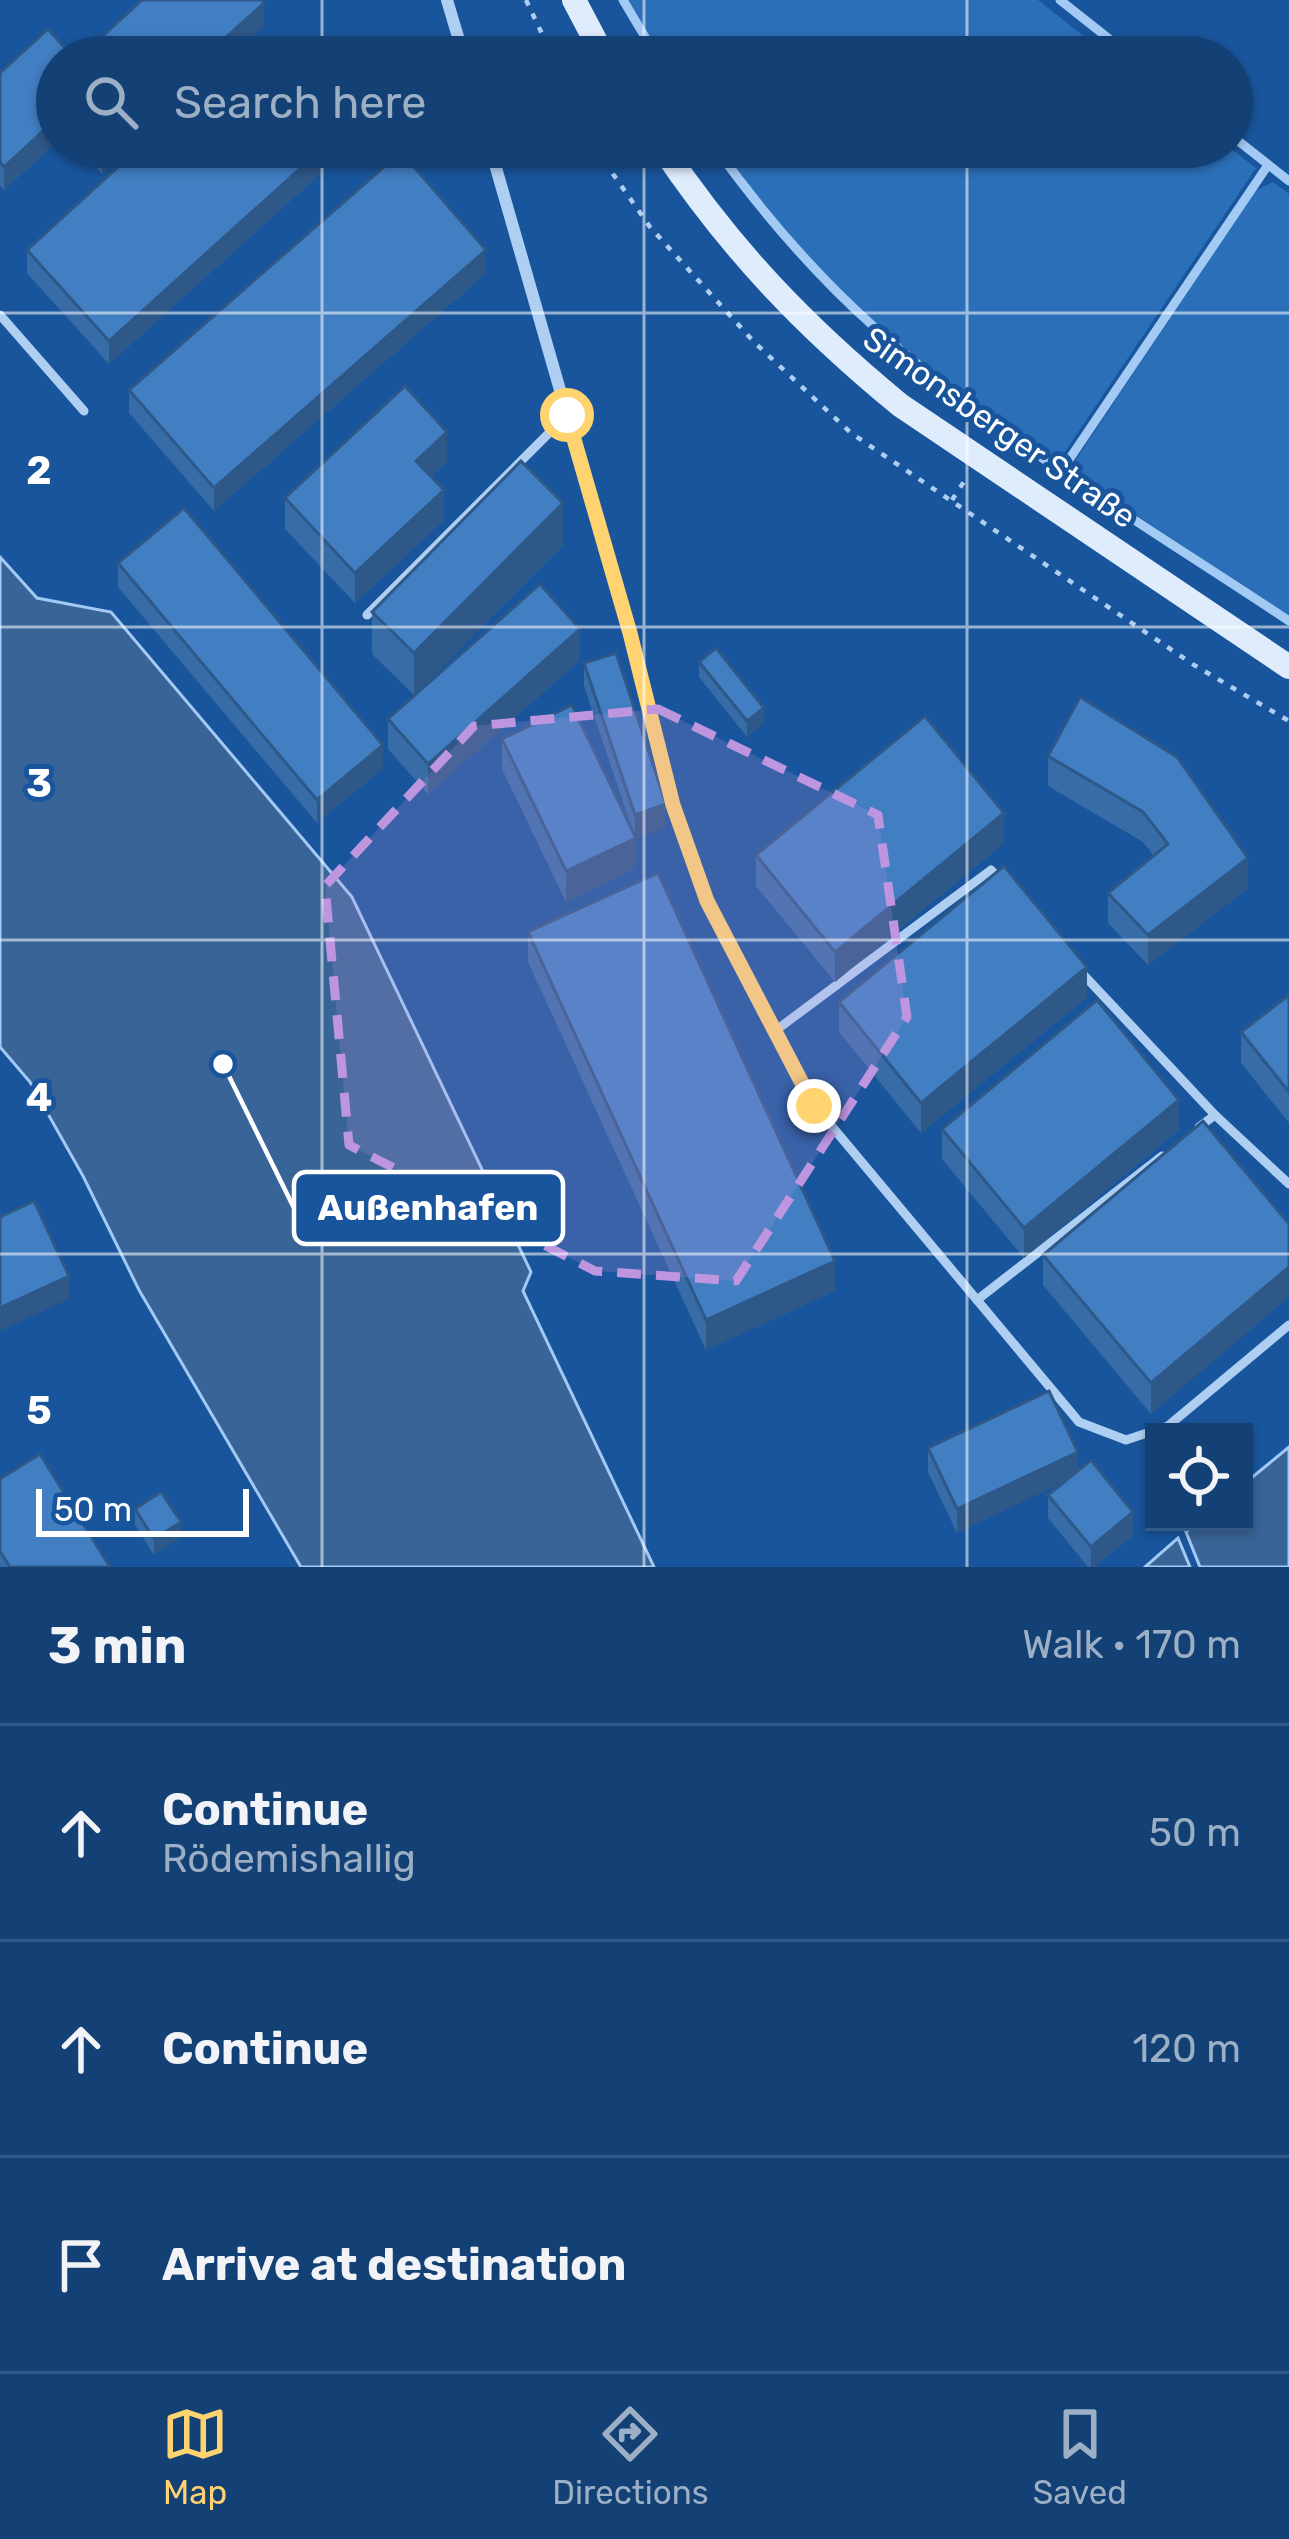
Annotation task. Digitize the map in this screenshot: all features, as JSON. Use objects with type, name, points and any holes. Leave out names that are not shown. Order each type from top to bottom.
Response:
[{"type":"main road","points":[[574,0],[593,36]]},
{"type":"main road","name":"Simonsberger Straße","points":[[676,168],[699,203],[776,292],[840,356],[900,405],[1289,667]]},
{"type":"street","points":[[447,0],[458,36]]},
{"type":"street","points":[[496,168],[630,633]]},
{"type":"lane","points":[[0,315],[84,411]]},
{"type":"lane","points":[[368,615],[567,415]]},
{"type":"lane","points":[[630,633],[673,805],[707,901],[814,1106],[1079,1422],[1126,1440],[1168,1426],[1289,1325]]},
{"type":"lane","points":[[775,1031],[992,870],[1007,888]]},
{"type":"lane","points":[[1070,959],[1215,1115],[1289,1184]]},
{"type":"lane","points":[[1196,1129],[1215,1115]]},
{"type":"lane","points":[[976,1300],[1178,1143]]},
{"type":"path","points":[[526,0],[543,36]]},
{"type":"path","points":[[610,168],[650,227],[754,342],[851,433],[1194,664],[1289,721]]},
{"type":"highlighted area","points":[[658,709],[878,815],[907,1017],[736,1281],[595,1271],[349,1145],[325,886],[474,726]]},
{"type":"shaded area","points":[[628,0],[1038,0],[1083,36],[649,36]]},
{"type":"shaded area","points":[[736,168],[1256,168],[1062,456],[1053,459],[880,328],[821,270]]},
{"type":"shaded area","points":[[1273,182],[1289,194],[1289,617],[1069,470],[1256,190]]},
{"type":"shaded area","points":[[0,557],[37,598],[111,612],[352,897],[531,1272],[523,1291],[654,1567],[301,1567],[139,1290],[30,1082],[0,1047]]},
{"type":"shaded area","points":[[1289,1447],[1289,1567],[1200,1567],[1186,1532],[1253,1531],[1253,1477]]},
{"type":"shaded area","points":[[1178,1538],[1190,1567],[1145,1567]]},
{"type":"building","points":[[142,0],[264,3],[227,36],[103,36]]},
{"type":"building","points":[[36,40],[36,137],[4,167],[0,162],[0,73]]},
{"type":"building","points":[[117,168],[301,168],[109,341],[27,250]]},
{"type":"building","points":[[383,168],[415,168],[486,250],[214,488],[129,390]]},
{"type":"building","points":[[405,386],[447,432],[416,461],[444,490],[355,573],[285,498]]},
{"type":"building","points":[[521,461],[563,503],[414,653],[372,612]]},
{"type":"building","points":[[184,508],[383,745],[317,800],[118,563]]},
{"type":"building","points":[[540,584],[580,629],[428,764],[388,719]]},
{"type":"building","points":[[716,648],[764,708],[747,721],[699,662]]},
{"type":"building","points":[[616,653],[666,804],[635,815],[584,663]]},
{"type":"building","points":[[1080,697],[1177,757],[1248,858],[1148,935],[1108,893],[1168,844],[1143,812],[1048,756]]},
{"type":"building","points":[[572,705],[636,838],[566,871],[502,739]]},
{"type":"building","points":[[925,716],[1004,813],[835,952],[756,855]]},
{"type":"building","points":[[1004,866],[1087,967],[921,1103],[839,1002]]},
{"type":"building","points":[[658,873],[835,1261],[706,1320],[528,932]]},
{"type":"building","points":[[1289,995],[1289,1092],[1241,1032]]},
{"type":"building","points":[[1097,1000],[1179,1100],[1024,1228],[942,1129]]},
{"type":"building","points":[[1203,1121],[1289,1224],[1289,1267],[1151,1383],[1043,1255]]},
{"type":"building","points":[[34,1201],[69,1276],[0,1308],[0,1217]]},
{"type":"building","points":[[1049,1391],[1078,1452],[957,1509],[928,1448]]},
{"type":"building","points":[[40,1454],[110,1567],[10,1567],[0,1551],[0,1479]]},
{"type":"building","points":[[1091,1460],[1133,1512],[1091,1547],[1048,1495]]},
{"type":"building","points":[[161,1492],[181,1522],[154,1539],[135,1509]]},
{"type":"waterway","points":[[623,0],[644,36]]},
{"type":"waterway","points":[[1060,0],[1105,36]]},
{"type":"waterway","points":[[1253,153],[1289,181]]},
{"type":"waterway","points":[[1062,470],[1268,165]]},
{"type":"waterway","points":[[731,168],[809,262],[920,367],[1075,481],[1289,621]]},
{"type":"place","name":"Außenhafen","points":[[223,1064]]},
{"type":"route","points":[[567,415],[630,633],[673,805],[707,901],[814,1106]]}]
